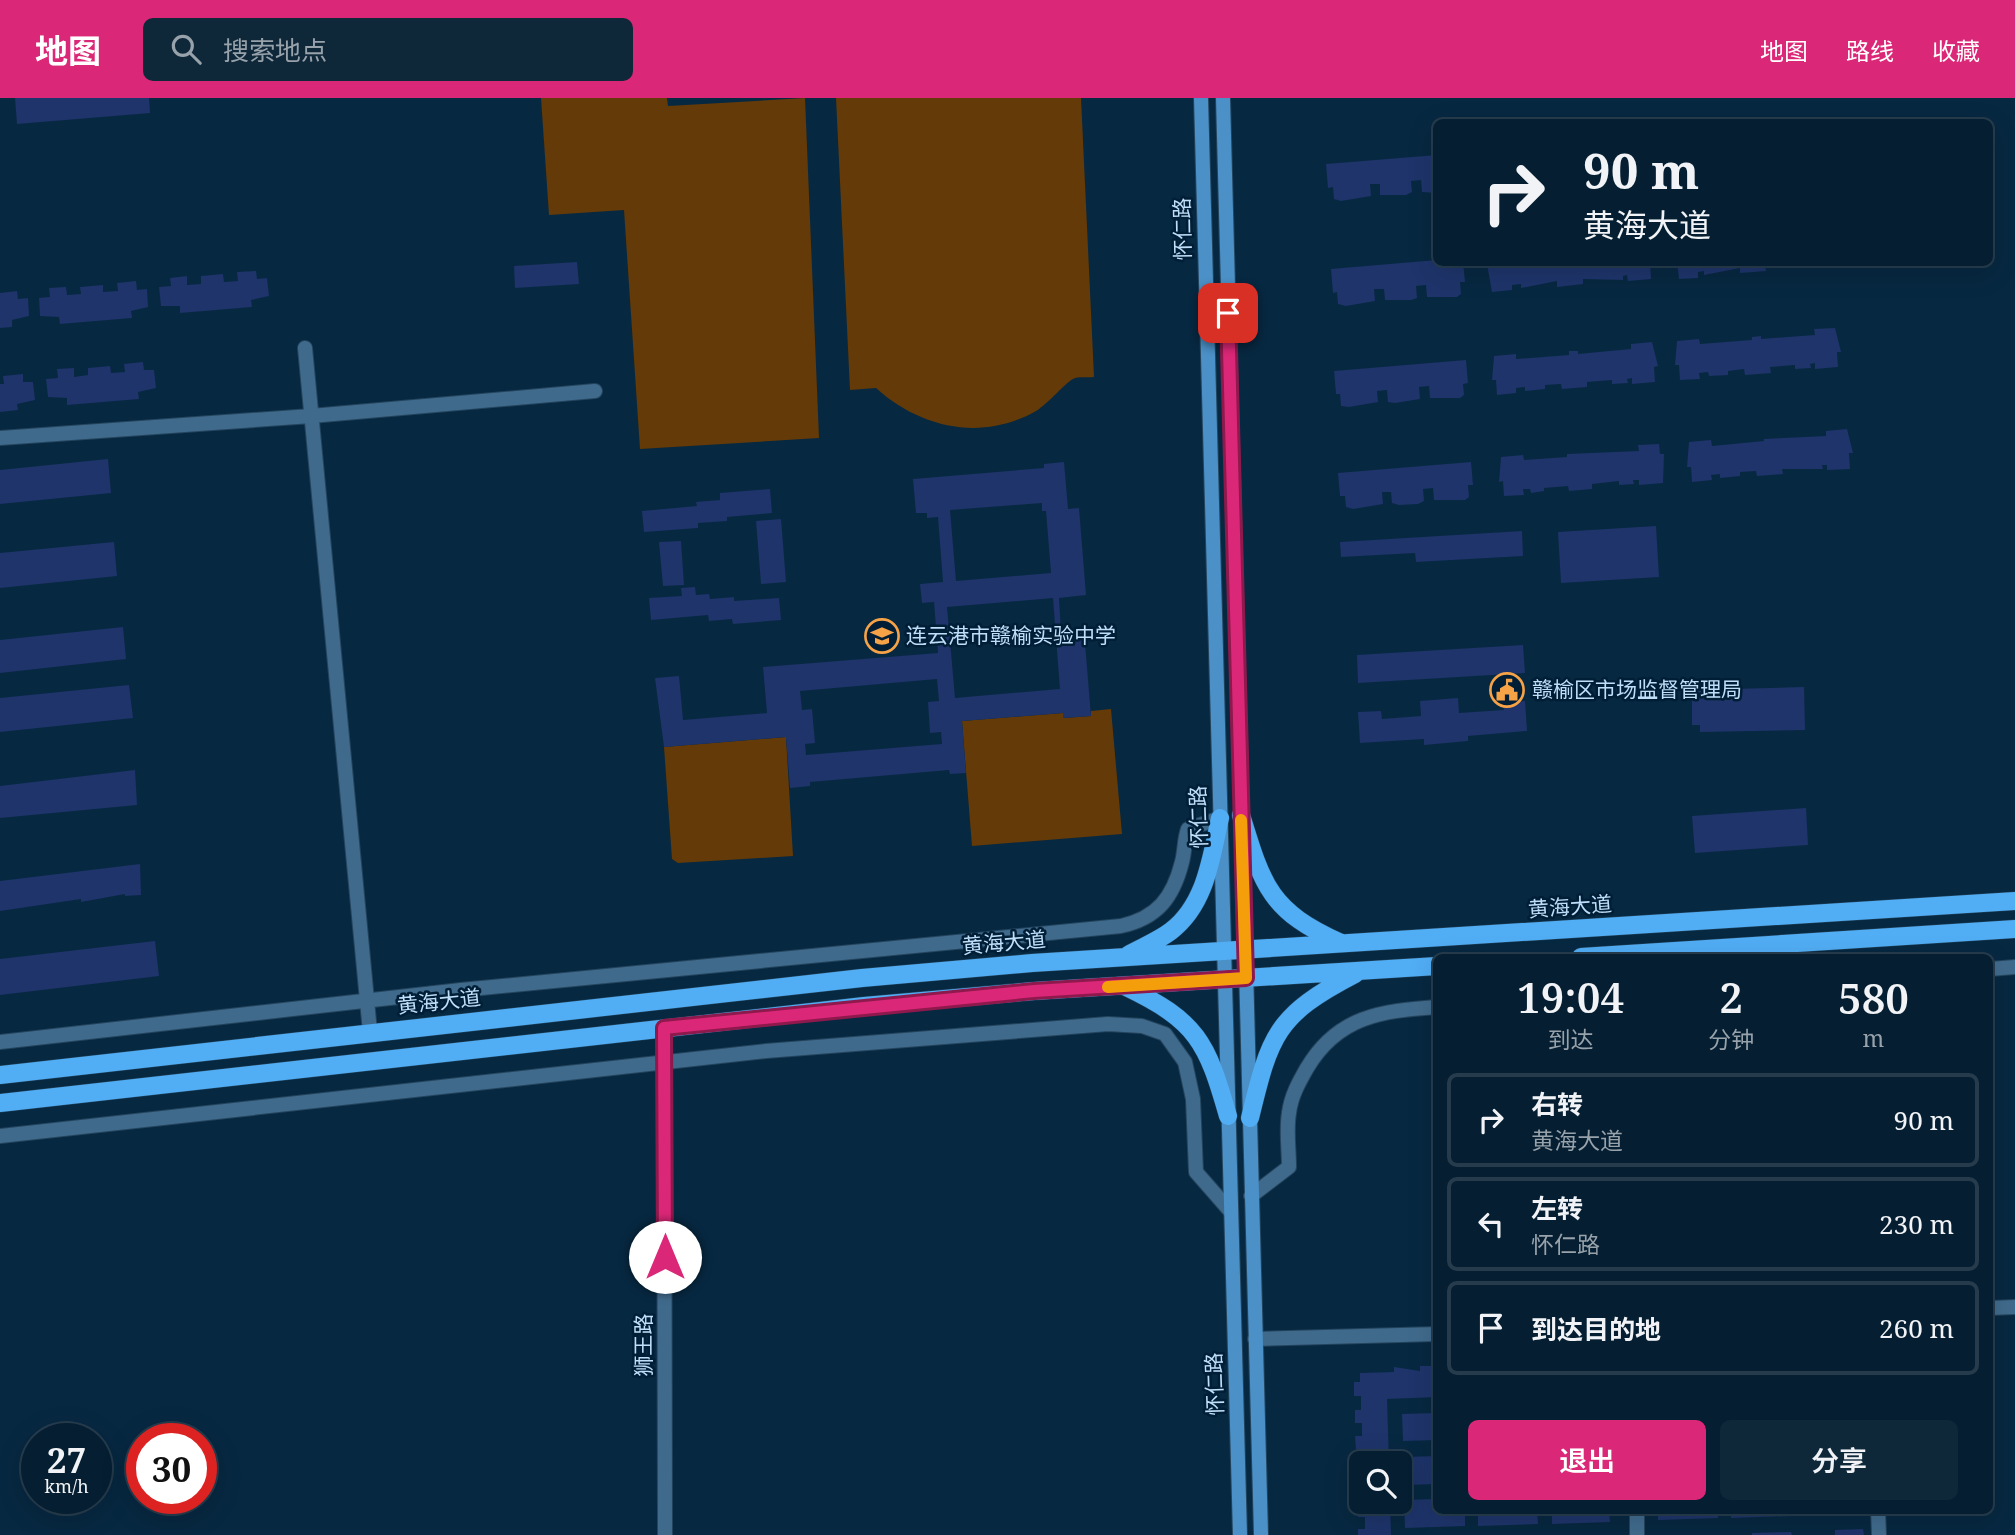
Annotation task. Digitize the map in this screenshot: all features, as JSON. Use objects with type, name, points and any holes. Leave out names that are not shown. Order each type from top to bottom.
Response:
[{"type":"main road","name":"怀仁路","points":[[1201,98],[1240,1535]]},
{"type":"main road","name":"怀仁路","points":[[1223,98],[1261,1535]]},
{"type":"main road","points":[[1241,815],[1265,886],[1275,900],[1310,929],[1345,944]]},
{"type":"main road","points":[[1123,958],[1170,932],[1185,917],[1198,898],[1208,873],[1220,818]]},
{"type":"main road","name":"黄海大道","points":[[0,1075],[862,978],[1224,951],[2015,901]]},
{"type":"main road","points":[[1627,954],[2015,929]]},
{"type":"main road","points":[[0,1103],[864,1006],[1433,966]]},
{"type":"main road","points":[[1250,1118],[1264,1059],[1277,1032],[1317,995],[1362,971]]},
{"type":"main road","points":[[1122,986],[1161,1004],[1193,1030],[1215,1072],[1228,1116]]},
{"type":"street","points":[[305,348],[370,1032]]},
{"type":"street","points":[[0,438],[312,416],[595,391]]},
{"type":"street","points":[[0,1042],[367,1000],[1121,926],[1142,921],[1161,906],[1174,887],[1188,829],[1220,818]]},
{"type":"street","points":[[1993,969],[2015,967]]},
{"type":"street","points":[[1251,1196],[1289,1167],[1288,1113],[1295,1090],[1322,1044],[1359,1020],[1390,1011],[1433,1007]]},
{"type":"street","points":[[0,1136],[766,1051],[1108,1024],[1142,1026],[1165,1034],[1185,1062],[1193,1099],[1196,1172],[1231,1212]]},
{"type":"street","name":"狮王路","points":[[664,1028],[665,1535]]},
{"type":"street","points":[[1993,1308],[2015,1307]]},
{"type":"street","points":[[1255,1339],[1433,1334]]},
{"type":"street","points":[[1637,1514],[1637,1535]]},
{"type":"street","points":[[1878,1514],[1879,1535]]},
{"type":"shaded area","points":[[541,98],[667,98],[668,106],[805,98],[819,438],[640,449],[624,210],[549,215]]},
{"type":"shaded area","points":[[836,98],[1081,98],[1094,377],[1073,379],[1041,408],[1015,421],[973,428],[952,426],[912,413],[876,388],[850,390]]},
{"type":"shaded area","points":[[1111,709],[1122,834],[972,846],[962,721],[1063,713],[1064,718],[1091,716],[1091,711]]},
{"type":"shaded area","points":[[786,737],[793,856],[678,863],[672,859],[664,747]]},
{"type":"building","points":[[15,98],[149,98],[150,113],[17,124]]},
{"type":"building","points":[[1433,155],[1433,193],[1422,192],[1421,180],[1411,181],[1412,192],[1406,195],[1380,195],[1380,184],[1370,184],[1371,196],[1341,201],[1334,199],[1333,187],[1328,188],[1326,164]]},
{"type":"building","points":[[1433,260],[1433,266],[1463,266],[1465,282],[1460,282],[1461,294],[1457,297],[1427,297],[1426,285],[1416,286],[1417,298],[1385,300],[1384,289],[1374,289],[1375,301],[1346,306],[1338,304],[1337,292],[1333,293],[1331,269]]},
{"type":"building","points":[[577,262],[579,284],[515,288],[514,266]]},
{"type":"building","points":[[1487,266],[1650,266],[1651,279],[1628,281],[1627,275],[1623,276],[1623,280],[1583,279],[1583,284],[1557,287],[1557,281],[1521,288],[1521,284],[1512,285],[1512,290],[1492,292]]},
{"type":"building","points":[[1677,266],[1765,266],[1766,271],[1740,273],[1740,268],[1704,275],[1704,271],[1698,272],[1698,278],[1679,279]]},
{"type":"building","points":[[256,271],[257,279],[267,278],[269,296],[251,300],[252,307],[180,313],[180,306],[161,306],[159,287],[171,286],[170,278],[187,276],[187,285],[201,284],[201,276],[223,274],[224,282],[238,281],[237,272]]},
{"type":"building","points":[[136,281],[137,290],[147,289],[148,307],[131,311],[132,318],[60,324],[59,317],[40,316],[39,298],[50,297],[49,288],[66,287],[67,295],[81,294],[80,287],[103,285],[103,292],[118,291],[117,283]]},
{"type":"building","points":[[17,291],[18,299],[28,298],[29,316],[12,320],[12,327],[0,328],[0,293]]},
{"type":"building","points":[[1835,328],[1841,352],[1837,352],[1838,367],[1815,369],[1815,363],[1810,364],[1811,368],[1795,369],[1795,365],[1770,367],[1771,373],[1745,375],[1744,369],[1728,371],[1728,375],[1709,376],[1708,372],[1699,373],[1700,379],[1680,380],[1679,365],[1675,365],[1677,341],[1699,339],[1700,344],[1752,340],[1752,337],[1761,336],[1761,339],[1815,335],[1814,329]]},
{"type":"building","points":[[1652,342],[1658,366],[1654,367],[1655,382],[1632,384],[1632,378],[1627,379],[1628,383],[1612,384],[1612,380],[1587,382],[1587,387],[1562,389],[1561,384],[1545,385],[1545,389],[1525,391],[1525,387],[1516,388],[1516,393],[1497,395],[1496,380],[1492,380],[1494,356],[1516,354],[1516,359],[1569,355],[1569,351],[1578,351],[1578,354],[1631,349],[1631,344]]},
{"type":"building","points":[[1466,360],[1468,383],[1463,384],[1464,395],[1460,398],[1430,398],[1429,386],[1419,387],[1420,399],[1388,402],[1387,390],[1377,391],[1378,402],[1349,407],[1341,406],[1340,394],[1336,394],[1334,371]]},
{"type":"building","points":[[143,362],[144,370],[154,370],[156,388],[138,392],[139,399],[67,405],[67,398],[48,397],[46,379],[58,378],[57,369],[74,368],[74,377],[88,375],[88,368],[110,366],[111,373],[125,372],[124,364]]},
{"type":"building","points":[[23,374],[23,382],[33,382],[35,400],[17,404],[18,410],[0,412],[0,384],[4,384],[3,376]]},
{"type":"building","points":[[1847,429],[1853,453],[1849,453],[1850,469],[1827,470],[1827,465],[1822,465],[1823,469],[1782,469],[1783,474],[1757,476],[1756,471],[1720,478],[1720,474],[1711,475],[1712,480],[1692,482],[1691,467],[1687,467],[1689,442],[1711,440],[1712,446],[1764,439],[1826,436],[1826,431]]},
{"type":"building","points":[[1659,444],[1660,454],[1664,454],[1663,483],[1639,485],[1639,480],[1633,480],[1634,484],[1619,485],[1619,481],[1592,484],[1592,489],[1569,491],[1568,486],[1544,488],[1544,491],[1531,493],[1530,489],[1523,489],[1524,495],[1504,496],[1503,481],[1499,482],[1501,457],[1523,455],[1524,460],[1567,457],[1567,454],[1639,451],[1638,445]]},
{"type":"building","points":[[108,459],[111,493],[0,504],[0,470]]},
{"type":"building","points":[[1064,462],[1068,509],[1079,508],[1086,595],[1059,598],[1061,633],[1084,631],[1091,716],[1063,718],[1063,713],[962,721],[966,773],[950,774],[949,770],[810,782],[810,786],[790,788],[786,737],[664,747],[655,678],[679,676],[683,720],[767,713],[763,667],[938,653],[934,602],[922,603],[920,584],[943,582],[938,517],[927,518],[927,513],[916,513],[913,479],[1044,468],[1044,464]],"holes":[[[1042,503],[1042,511],[1046,511],[1051,573],[956,581],[950,510]],[[1053,598],[1060,689],[955,698],[947,607]],[[937,679],[939,701],[928,702],[930,733],[941,732],[942,744],[806,755],[805,744],[815,743],[812,709],[802,710],[800,691]]]},
{"type":"building","points":[[1471,462],[1473,485],[1468,485],[1469,497],[1465,500],[1434,500],[1433,488],[1423,489],[1424,501],[1418,504],[1399,505],[1392,503],[1391,492],[1382,492],[1383,504],[1353,509],[1346,507],[1345,496],[1340,496],[1338,473]]},
{"type":"building","points":[[770,489],[772,513],[727,517],[727,521],[698,523],[698,528],[644,532],[642,511],[697,506],[696,502],[720,500],[720,493]]},
{"type":"building","points":[[781,519],[786,582],[761,584],[756,521]]},
{"type":"building","points":[[1656,526],[1659,577],[1561,583],[1558,532]]},
{"type":"building","points":[[1522,531],[1523,556],[1416,562],[1415,553],[1341,557],[1340,542]]},
{"type":"building","points":[[681,541],[684,585],[663,586],[659,542]]},
{"type":"building","points":[[114,542],[117,576],[0,588],[0,553]]},
{"type":"building","points":[[695,587],[696,595],[709,594],[710,599],[734,597],[734,601],[779,598],[781,620],[733,624],[732,619],[709,621],[708,615],[651,620],[649,598],[682,596],[681,588]]},
{"type":"building","points":[[123,627],[126,659],[0,673],[0,640]]},
{"type":"building","points":[[1523,645],[1525,673],[1358,683],[1357,655]]},
{"type":"building","points":[[129,685],[133,718],[0,732],[0,698]]},
{"type":"building","points":[[1804,687],[1805,730],[1700,732],[1700,725],[1692,725],[1692,690]]},
{"type":"building","points":[[1458,698],[1459,713],[1504,710],[1503,703],[1525,701],[1527,731],[1468,736],[1468,741],[1424,745],[1424,739],[1360,743],[1358,712],[1381,711],[1382,719],[1421,716],[1420,701]]},
{"type":"building","points":[[135,770],[137,805],[0,818],[0,786]]},
{"type":"building","points":[[1806,808],[1808,845],[1695,853],[1692,816]]},
{"type":"building","points":[[140,864],[141,895],[125,894],[0,911],[0,881]]},
{"type":"building","points":[[155,941],[159,976],[0,995],[0,959]]},
{"type":"building","points":[[1420,1366],[1433,1366],[1433,1397],[1387,1399],[1389,1451],[1356,1449],[1355,1436],[1362,1436],[1362,1423],[1355,1423],[1355,1410],[1361,1410],[1361,1396],[1354,1396],[1354,1382],[1360,1382],[1360,1373],[1394,1372],[1394,1367],[1420,1371]]},
{"type":"building","points":[[1433,1413],[1433,1440],[1403,1441],[1402,1414]]},
{"type":"building","points":[[1433,1456],[1433,1484],[1412,1485],[1412,1457]]},
{"type":"building","points":[[1433,1499],[1433,1514],[1465,1514],[1465,1526],[1405,1528],[1404,1514],[1412,1514],[1412,1500]]},
{"type":"building","points":[[1358,1514],[1390,1514],[1391,1535],[1358,1535],[1358,1529],[1365,1529],[1365,1517],[1358,1517]]},
{"type":"building","points":[[1478,1514],[1537,1514],[1538,1524],[1478,1526]]},
{"type":"building","points":[[1552,1514],[1609,1514],[1610,1522],[1552,1524]]},
{"type":"building","points":[[1658,1514],[1718,1514],[1718,1518],[1658,1520]]},
{"type":"building","points":[[1731,1514],[1791,1514],[1791,1516],[1731,1518]]},
{"type":"building","points":[[1805,1514],[1863,1514],[1805,1516]]},
{"type":"building","points":[[1863,1529],[1864,1535],[1835,1535],[1835,1530]]},
{"type":"building","points":[[1791,1532],[1792,1535],[1752,1535],[1752,1533]]},
{"type":"slow traffic","points":[[1108,987],[1246,978],[1241,820]]},
{"type":"place","name":"连云港市赣榆实验中学","points":[[882,636]]},
{"type":"place","name":"赣榆区市场监督管理局","points":[[1507,690]]},
{"type":"route","points":[[665,1257],[664,1028],[1034,991],[1246,978],[1228,313]]}]
